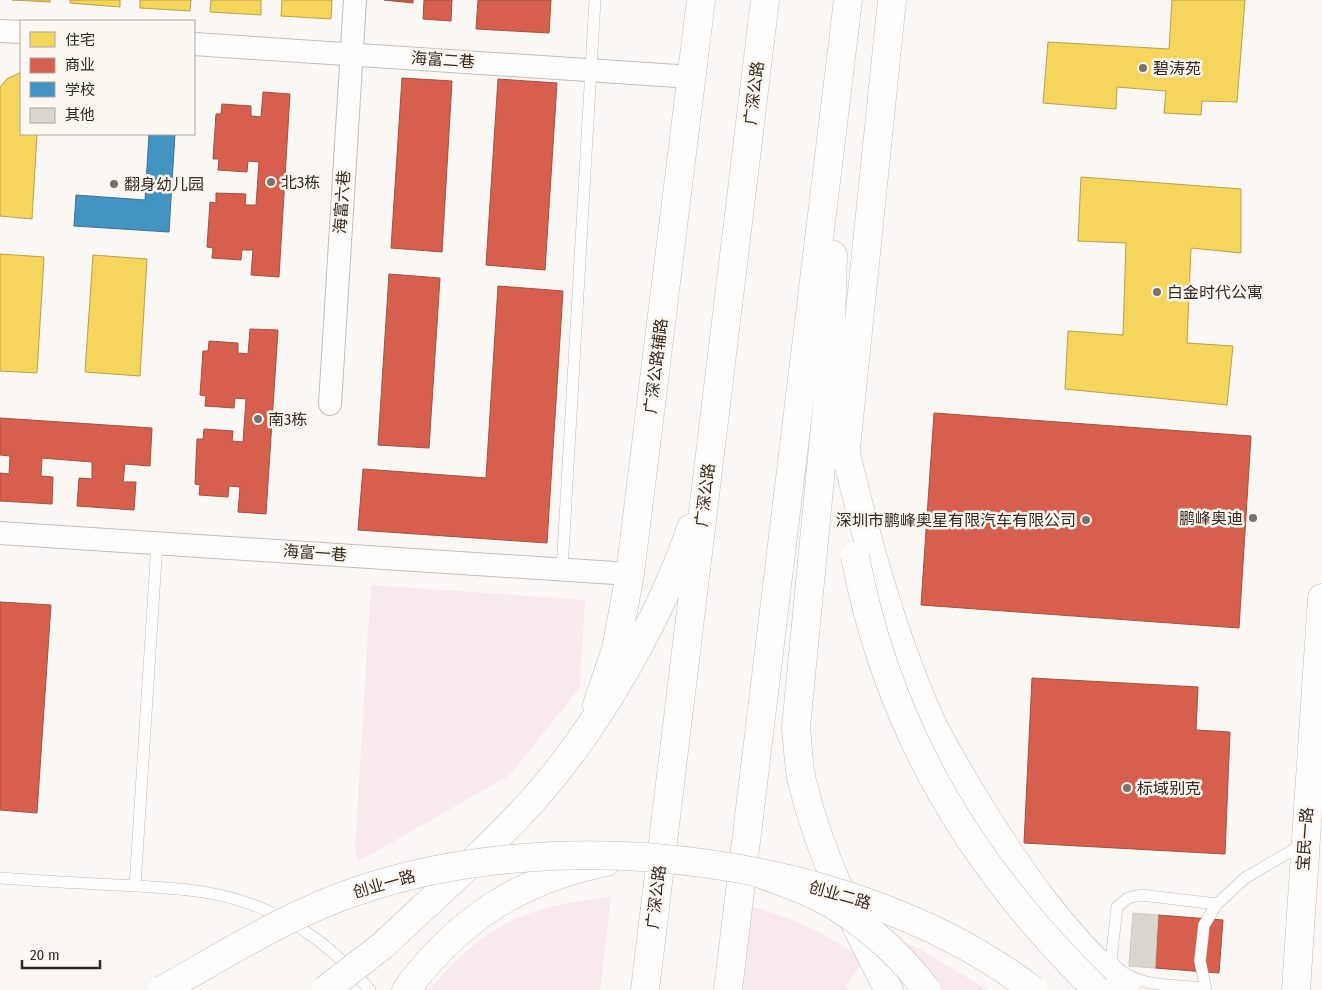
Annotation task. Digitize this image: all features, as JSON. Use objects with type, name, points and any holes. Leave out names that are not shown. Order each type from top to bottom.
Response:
[{"type":"main road","name":"广深公路辅路","points":[[588,727],[616,649],[630,574],[701,0]]},
{"type":"main road","name":"广深公路","points":[[645,990],[765,0]]},
{"type":"main road","points":[[728,990],[848,0]]},
{"type":"main road","points":[[892,0],[846,454],[855,556],[862,593],[883,668],[900,712],[941,794],[989,870],[1023,913],[1060,954],[1126,990]]},
{"type":"main road","points":[[838,84],[829,384],[796,728],[802,779],[814,826],[844,905],[889,990]]},
{"type":"main road","points":[[829,384],[886,600],[904,654],[926,710],[952,761],[1014,860],[1097,975]]},
{"type":"main road","points":[[325,990],[382,946],[493,841],[534,799],[561,767],[616,683],[658,606],[676,567],[707,482]]},
{"type":"main road","name":"宝民一路","points":[[1296,990],[1304,843],[1322,598]]},
{"type":"main road","name":"创业一路","points":[[162,990],[312,909],[356,891],[400,878],[502,859],[558,856],[627,857]]},
{"type":"main road","points":[[406,990],[428,961],[454,934],[484,910],[517,890],[552,876],[627,857]]},
{"type":"main road","name":"创业二路","points":[[627,857],[694,862],[761,874],[833,891],[886,908],[933,929],[983,957],[1033,990]]},
{"type":"main road","points":[[761,874],[816,896],[866,927],[910,967],[927,990]]},
{"type":"main road","points":[[354,990],[382,946]]},
{"type":"street","name":"海富六巷","points":[[330,404],[355,0]]},
{"type":"street","points":[[0,31],[20,32]]},
{"type":"street","name":"海富二巷","points":[[195,44],[692,77]]},
{"type":"street","name":"海富一巷","points":[[0,533],[630,574]]},
{"type":"lane","points":[[562,570],[595,0]]},
{"type":"lane","points":[[135,886],[157,543]]},
{"type":"lane","points":[[1218,904],[1141,894],[1128,898],[1117,907],[1097,975],[1118,971],[1137,981],[1205,989],[1200,961],[1204,925],[1218,904],[1245,878],[1304,843]]},
{"type":"lane","points":[[0,878],[200,890],[238,900],[277,915],[311,935],[344,960],[370,990]]},
{"type":"shaded area","points":[[371,585],[585,600],[580,687],[510,775],[358,862],[355,847]]},
{"type":"shaded area","points":[[611,897],[600,990],[429,990],[469,949],[488,934],[509,922],[555,906]]},
{"type":"shaded area","points":[[740,904],[773,913],[805,926],[835,941],[864,960],[846,986],[849,990],[729,990]]},
{"type":"shaded area","points":[[884,932],[921,950],[988,990],[940,990]]},
{"type":"building: 住宅","points":[[12,0],[50,0],[50,2]]},
{"type":"building: 住宅","points":[[70,0],[120,0],[120,7],[70,3]]},
{"type":"building: 住宅","points":[[140,0],[191,0],[190,11],[140,8]]},
{"type":"building: 住宅","points":[[211,0],[261,0],[261,15],[210,12]]},
{"type":"building: 住宅","points":[[282,0],[332,0],[331,19],[281,16]]},
{"type":"building: 住宅","name":"碧涛苑","points":[[1172,0],[1245,0],[1237,102],[1202,101],[1201,115],[1164,113],[1166,91],[1117,87],[1116,109],[1043,103],[1048,42],[1169,49]]},
{"type":"building: 住宅","points":[[20,72],[20,135],[37,135],[32,219],[0,216],[0,87],[7,79]]},
{"type":"building: 住宅","name":"白金时代公寓","points":[[1081,177],[1241,189],[1241,253],[1191,248],[1187,343],[1233,346],[1227,405],[1065,389],[1068,331],[1123,335],[1126,243],[1078,241]]},
{"type":"building: 住宅","points":[[0,254],[44,257],[37,373],[0,371]]},
{"type":"building: 住宅","points":[[93,255],[147,259],[140,376],[85,372]]},
{"type":"building: 商业","points":[[384,0],[413,0],[413,3]]},
{"type":"building: 商业","points":[[424,0],[452,0],[451,21],[423,19]]},
{"type":"building: 商业","points":[[478,0],[551,0],[549,33],[476,29]]},
{"type":"building: 商业","points":[[402,78],[452,81],[442,252],[391,248]]},
{"type":"building: 商业","points":[[498,79],[557,83],[545,270],[486,265]]},
{"type":"building: 商业","name":"北3栋","points":[[263,92],[290,94],[279,277],[251,275],[253,250],[242,250],[241,260],[212,258],[213,248],[207,247],[210,202],[216,203],[216,193],[246,194],[245,205],[256,205],[259,162],[248,161],[247,172],[218,170],[219,159],[213,159],[216,114],[221,114],[222,104],[251,106],[251,116],[261,117]]},
{"type":"building: 商业","points":[[389,274],[440,278],[429,448],[378,445]]},
{"type":"building: 商业","points":[[498,286],[563,291],[547,543],[358,530],[363,469],[486,478]]},
{"type":"building: 商业","name":"南3栋","points":[[250,329],[278,330],[266,514],[238,512],[240,487],[229,486],[228,497],[199,495],[200,485],[195,484],[197,439],[203,439],[204,429],[233,431],[232,441],[243,442],[246,399],[235,398],[234,408],[205,406],[206,396],[200,395],[203,351],[208,351],[209,341],[238,343],[238,353],[248,354]]},
{"type":"building: 商业","name":"深圳市鹏峰奥星有限汽车有限公司","points":[[934,413],[1251,436],[1239,628],[921,605]]},
{"type":"building: 商业","points":[[0,418],[152,428],[150,466],[125,464],[123,482],[136,482],[134,510],[77,506],[79,478],[92,479],[92,462],[42,458],[41,476],[53,477],[52,504],[0,501],[0,473],[9,474],[10,456],[0,455]]},
{"type":"building: 商业","points":[[0,602],[51,605],[37,813],[0,810]]},
{"type":"building: 商业","name":"标域别克","points":[[1032,678],[1198,687],[1196,730],[1230,732],[1225,854],[1024,843]]},
{"type":"building: 商业","points":[[1158,915],[1223,920],[1219,973],[1155,968]]},
{"type":"building: 学校","points":[[149,135],[175,135],[169,232],[74,226],[76,195],[145,200]]},
{"type":"building: 其他","points":[[1133,913],[1158,915],[1155,968],[1129,966]]},
{"type":"place","name":"碧涛苑","points":[[1143,68]]},
{"type":"place","name":"北3栋","points":[[271,182]]},
{"type":"place","name":"翻身幼儿园","points":[[114,184]]},
{"type":"place","name":"白金时代公寓","points":[[1157,292]]},
{"type":"place","name":"南3栋","points":[[258,419]]},
{"type":"place","name":"鹏峰奥迪","points":[[1253,518]]},
{"type":"place","name":"深圳市鹏峰奥星有限汽车有限公司","points":[[1086,520]]},
{"type":"place","name":"标域别克","points":[[1127,788]]}]
